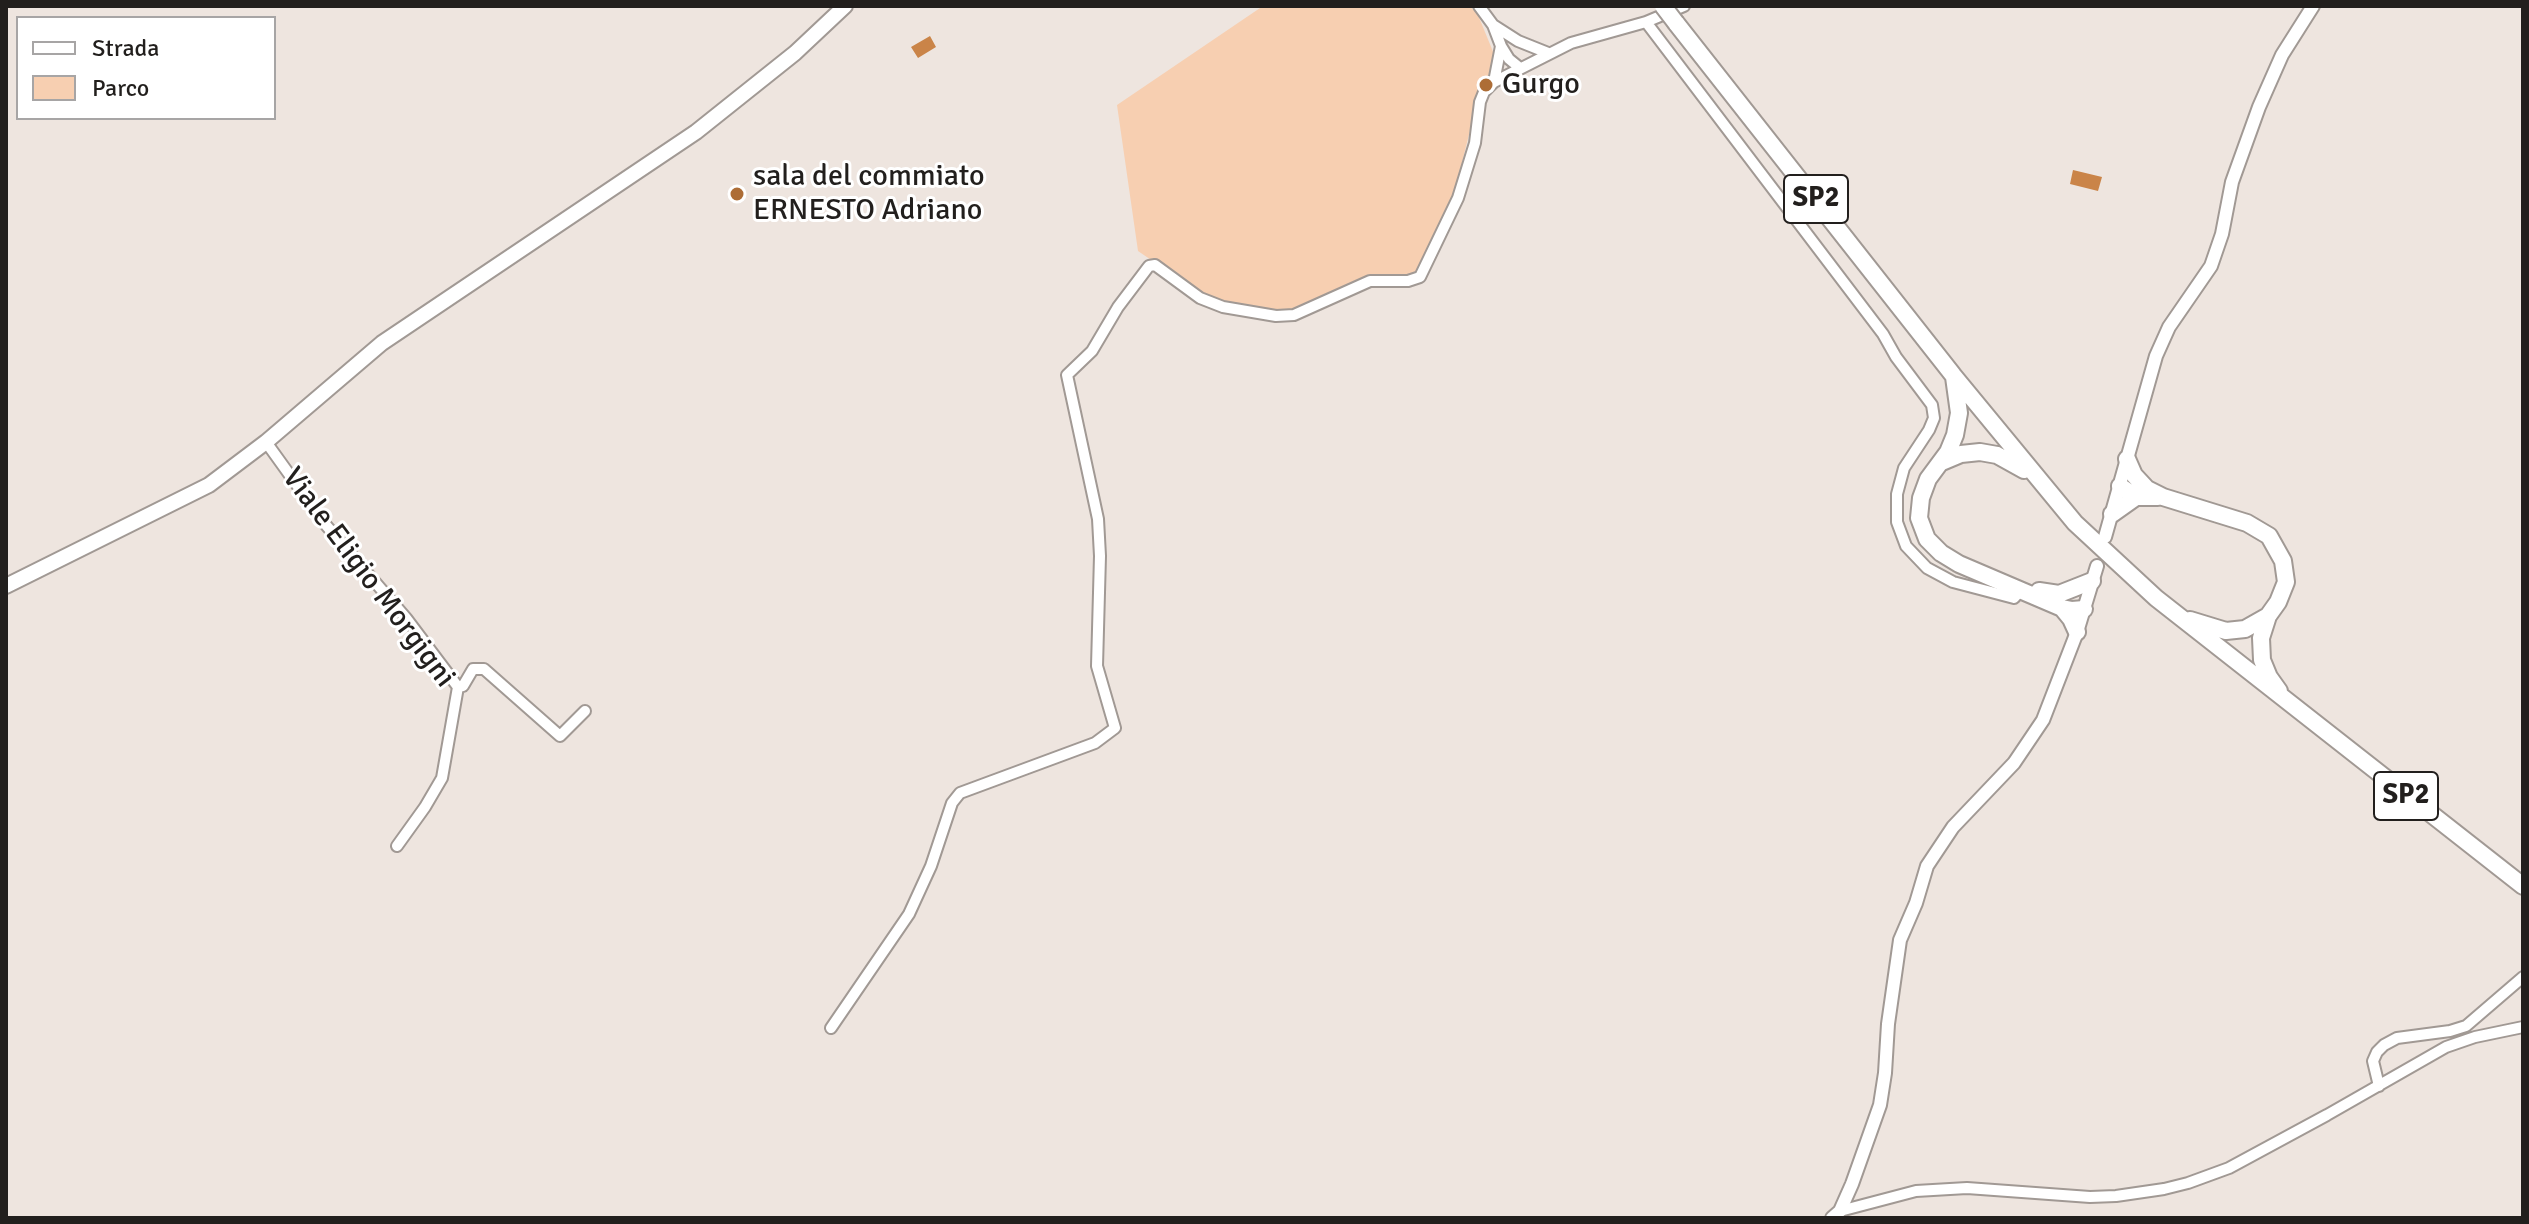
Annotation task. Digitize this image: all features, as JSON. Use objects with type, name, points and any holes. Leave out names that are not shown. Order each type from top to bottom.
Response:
[{"type":"main road","points":[[6,586],[209,485],[266,442],[382,343],[696,132],[795,53],[845,6]]},
{"type":"main road","name":"SP2","points":[[1663,6],[1953,375],[2033,474],[2104,553],[2290,705],[2523,886]]},
{"type":"main road","points":[[1953,375],[1959,413],[1955,435],[1942,462],[1928,479],[1921,498],[1919,518],[1927,539],[1941,553],[1959,564],[2061,601],[2072,610],[2084,609]]},
{"type":"main road","points":[[1942,462],[1961,454],[1980,452],[1997,455],[2033,474]]},
{"type":"main road","points":[[2127,459],[2142,493]]},
{"type":"main road","points":[[2120,486],[2247,523],[2269,536],[2283,561],[2286,582],[2268,616],[2261,638],[2262,660],[2269,677],[2290,705]]},
{"type":"main road","points":[[2112,514],[2142,493]]},
{"type":"main road","points":[[2061,601],[2094,574]]},
{"type":"main road","points":[[2061,601],[2077,632]]},
{"type":"main road","points":[[2177,615],[2226,631],[2245,629],[2268,616]]},
{"type":"street","points":[[1479,6],[1493,25],[1509,59],[1520,68]]},
{"type":"street","points":[[831,1028],[909,914],[931,866],[952,803],[960,793],[1095,743],[1115,728],[1097,666],[1098,519],[1067,375],[1092,351],[1118,307],[1149,266],[1155,265],[1200,298],[1223,307],[1276,316],[1294,315],[1370,281],[1408,281],[1420,277],[1458,198],[1475,143],[1484,92],[1494,82],[1571,43],[1646,22],[1684,6]]},
{"type":"street","points":[[2105,537],[2156,356],[2169,327],[2211,266],[2222,234],[2232,182],[2259,107],[2282,55],[2313,6]]},
{"type":"street","points":[[1646,22],[1883,334],[1932,405],[1934,418],[1904,468],[1897,494],[1897,522],[1906,546],[1927,568],[1953,582],[2014,598],[2022,589]]},
{"type":"street","points":[[1493,25],[1518,41],[1548,53]]},
{"type":"street","points":[[1518,41],[1522,54],[1520,68]]},
{"type":"street","points":[[1494,82],[1501,46]]},
{"type":"street","name":"Viale Eligio Morgigni","points":[[266,442],[325,524],[406,618],[458,687],[442,778],[397,846]]},
{"type":"street","points":[[1836,1214],[1852,1184],[1880,1105],[1900,940],[1927,866],[1953,827],[2029,745],[2043,720],[2077,632],[2094,574]]},
{"type":"street","points":[[458,687],[463,686],[473,669],[484,669],[560,736],[585,711]]},
{"type":"street","points":[[2379,1086],[2373,1061],[2384,1045],[2397,1038],[2466,1026],[2523,977]]},
{"type":"street","points":[[1836,1214],[1916,1191],[1967,1188],[2090,1197],[2164,1189],[2229,1168],[2446,1047],[2523,1027]]},
{"type":"green space","name":"Gurgo","points":[[1263,6],[1470,6],[1478,15],[1494,54],[1486,85],[1478,98],[1453,199],[1417,273],[1405,277],[1367,277],[1293,311],[1277,313],[1204,296],[1138,251],[1117,105]]},
{"type":"shaded area","points":[[930,36],[936,47],[918,58],[911,47]]},
{"type":"shaded area","points":[[2073,170],[2102,177],[2098,191],[2070,184]]},
{"type":"place","name":"Gurgo","points":[[1486,85]]},
{"type":"place","name":"sala del commiato ERNESTO Adriano","points":[[737,194]]}]
